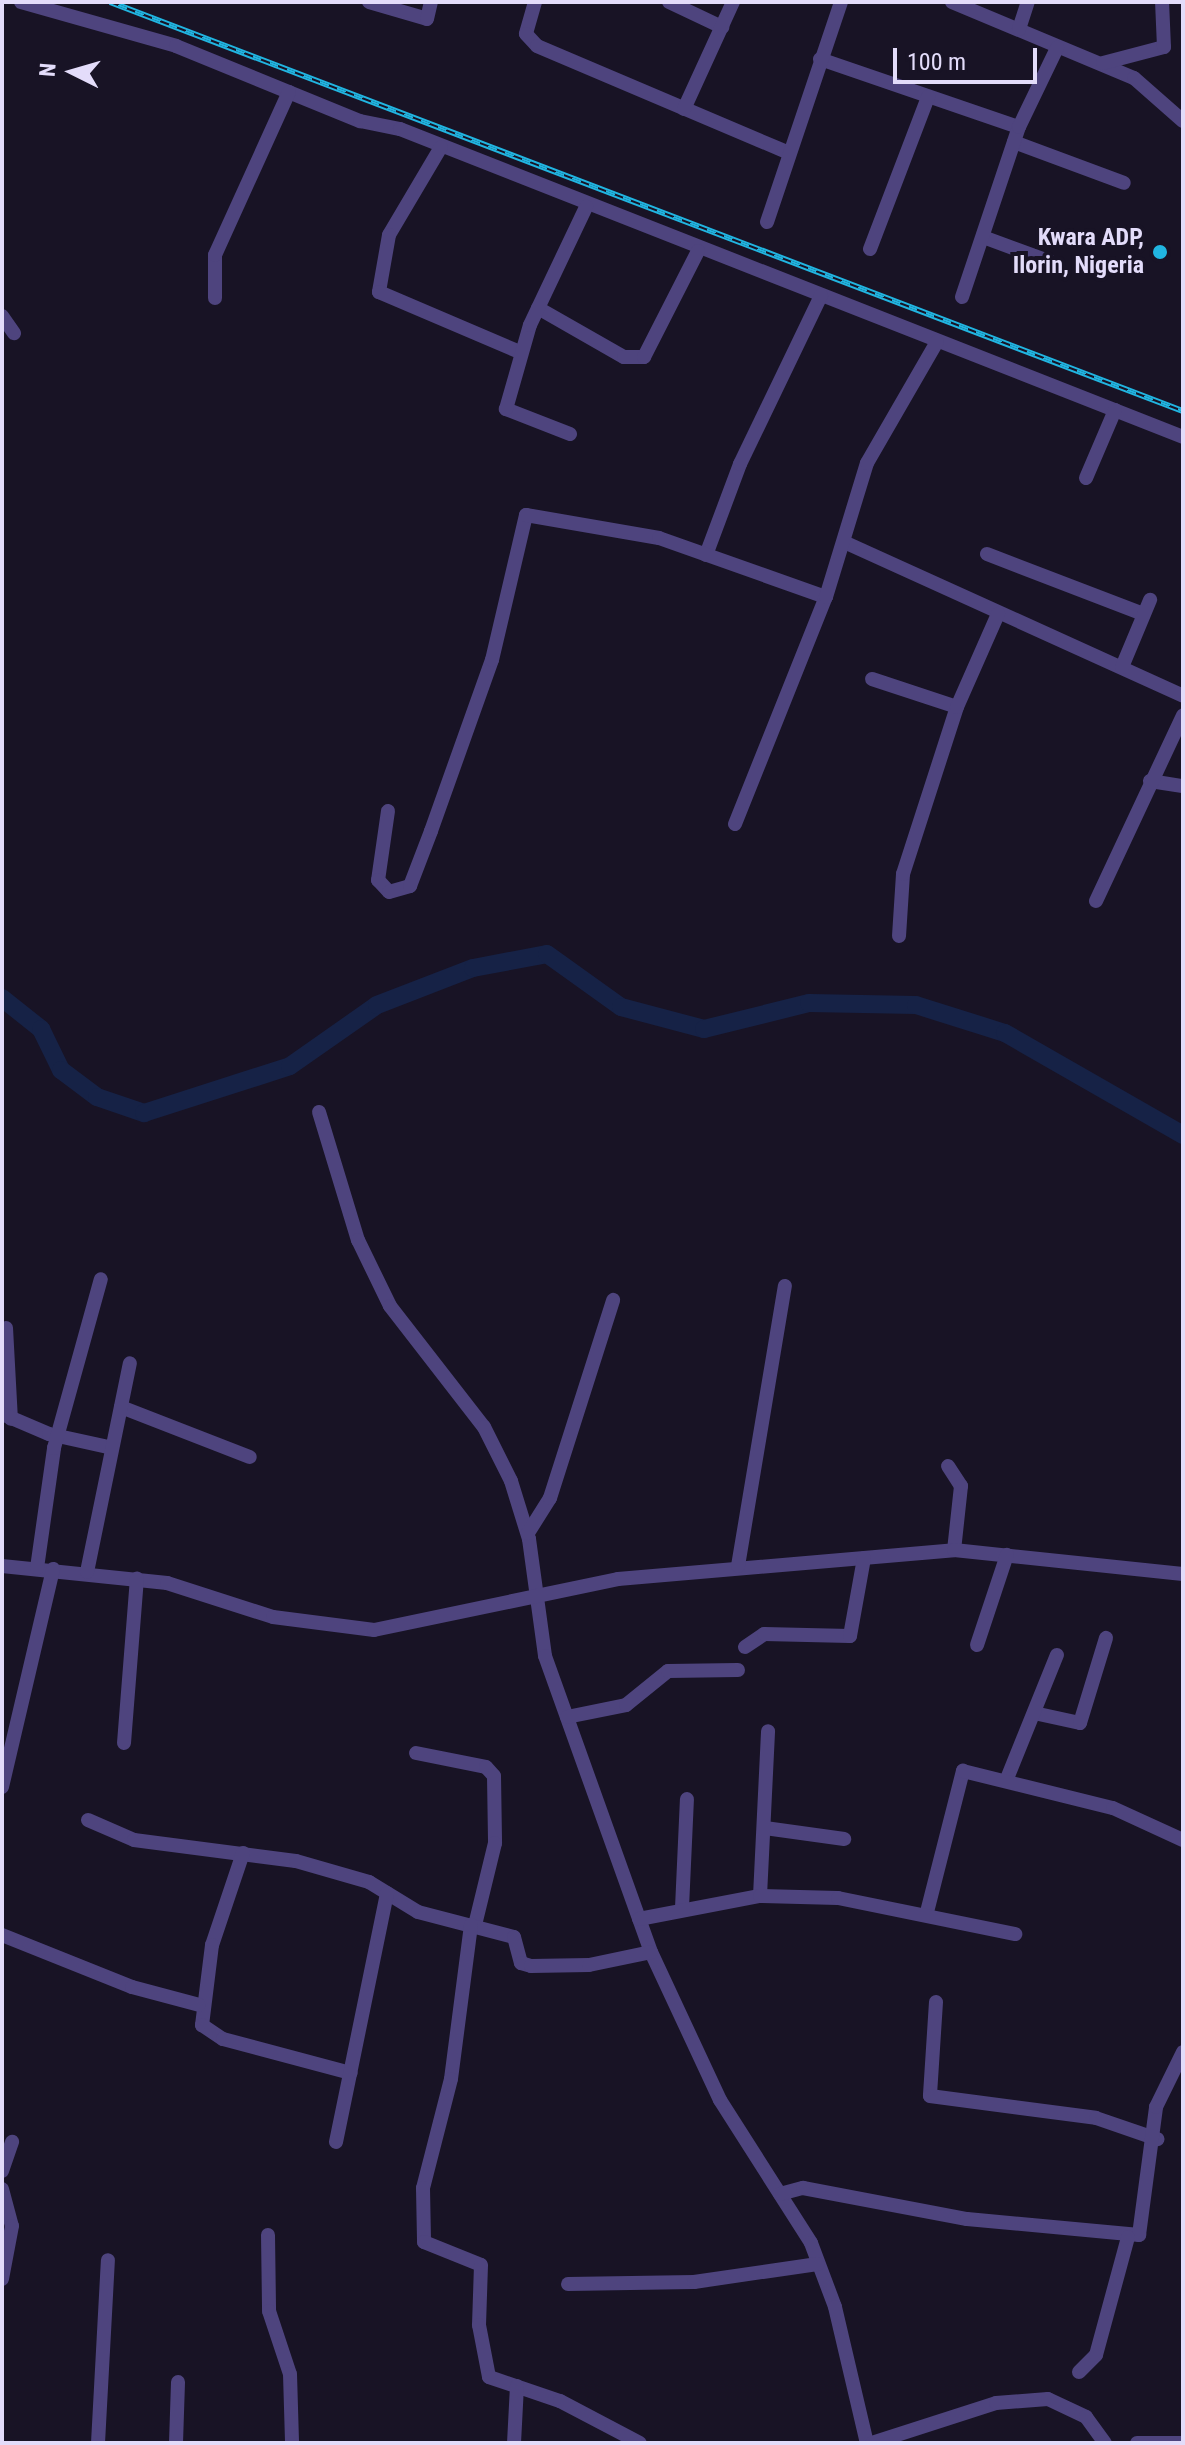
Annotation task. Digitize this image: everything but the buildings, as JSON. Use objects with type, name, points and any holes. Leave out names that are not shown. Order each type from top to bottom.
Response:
[{"type":"street","points":[[21,2],[176,46],[1183,437]]},
{"type":"street","points":[[369,2],[427,19],[431,2]]},
{"type":"street","points":[[535,2],[526,23],[530,41],[789,153]]},
{"type":"street","points":[[669,2],[722,27]]},
{"type":"street","points":[[684,109],[733,2]]},
{"type":"street","points":[[767,222],[841,2]]},
{"type":"street","points":[[952,2],[1057,48],[1103,63],[1183,121]]},
{"type":"street","points":[[1019,29],[1028,2]]},
{"type":"street","points":[[1103,63],[1164,47],[1162,2]]},
{"type":"street","points":[[962,297],[1019,127],[1057,48]]},
{"type":"street","points":[[820,59],[1019,127]]},
{"type":"street","points":[[215,298],[215,255],[289,92]]},
{"type":"street","points":[[870,249],[928,97]]},
{"type":"street","points":[[1014,142],[1124,183]]},
{"type":"street","points":[[441,147],[389,235],[379,292],[520,352]]},
{"type":"street","points":[[570,434],[506,409],[520,352],[586,207]]},
{"type":"street","points":[[983,237],[1051,262]]},
{"type":"street","points":[[538,308],[624,357],[644,357],[698,251]]},
{"type":"street","points":[[706,555],[740,464],[821,296]]},
{"type":"street","points":[[2,316],[14,333]]},
{"type":"street","points":[[735,824],[826,597],[867,463],[937,342]]},
{"type":"street","points":[[1086,478],[1115,410]]},
{"type":"street","points":[[388,811],[378,880],[389,892],[410,886],[431,831],[492,660],[526,515],[659,538],[826,597]]},
{"type":"street","points":[[844,542],[1183,696]]},
{"type":"street","points":[[987,554],[1147,607],[1122,667]]},
{"type":"street","points":[[899,936],[903,874],[957,707],[998,614]]},
{"type":"street","points":[[872,679],[957,707]]},
{"type":"street","points":[[1096,901],[1183,715]]},
{"type":"street","points":[[1150,781],[1183,786]]},
{"type":"street","points":[[319,1112],[358,1240],[390,1306],[484,1427],[528,1533],[545,1656],[651,1952],[720,2100],[780,2194],[818,2264],[835,2307],[870,2443],[996,2403],[1048,2399],[1086,2417],[1105,2443]]},
{"type":"street","points":[[37,1568],[57,1437],[101,1279]]},
{"type":"street","points":[[738,1566],[785,1286]]},
{"type":"street","points":[[528,1533],[550,1498],[613,1300]]},
{"type":"street","points":[[6,1328],[7,1417],[57,1437],[108,1447]]},
{"type":"street","points":[[87,1572],[108,1447],[121,1407],[130,1363]]},
{"type":"street","points":[[121,1407],[250,1457]]},
{"type":"street","points":[[948,1466],[961,1486],[954,1550]]},
{"type":"street","points":[[2,1566],[137,1579],[273,1617],[374,1630],[535,1596],[738,1566],[954,1550],[1183,1574]]},
{"type":"street","points":[[977,1645],[1007,1555]]},
{"type":"street","points":[[745,1647],[764,1634],[850,1636],[864,1558]]},
{"type":"street","points":[[2,1787],[5,1761],[53,1569]]},
{"type":"street","points":[[124,1743],[137,1579]]},
{"type":"street","points":[[1034,1713],[1080,1723],[1106,1638]]},
{"type":"street","points":[[1006,1781],[1057,1655]]},
{"type":"street","points":[[567,1717],[626,1705],[668,1671],[738,1670]]},
{"type":"street","points":[[760,1896],[768,1731]]},
{"type":"street","points":[[416,1753],[486,1767],[494,1776],[495,1843],[473,1925],[451,2079],[423,2188],[424,2242],[481,2265],[487,2374],[640,2443]]},
{"type":"street","points":[[927,1912],[957,1776],[971,1772],[1113,1808],[1183,1840]]},
{"type":"street","points":[[682,1908],[687,1799]]},
{"type":"street","points":[[88,1820],[134,1840],[296,1861],[387,1893],[418,1912],[514,1937],[521,1963],[531,1966],[589,1965],[651,1952]]},
{"type":"street","points":[[765,1828],[844,1839]]},
{"type":"street","points":[[243,1853],[199,2005],[202,2025],[223,2039],[351,2073]]},
{"type":"street","points":[[336,2142],[387,1893]]},
{"type":"street","points":[[639,1919],[682,1908],[760,1896],[927,1912],[1015,1934]]},
{"type":"street","points":[[2,1935],[132,1987],[199,2005]]},
{"type":"street","points":[[936,2002],[930,2096],[1096,2118],[1157,2139]]},
{"type":"street","points":[[1079,2372],[1096,2355],[1128,2237],[1142,2226],[1157,2139],[1156,2107],[1183,2052]]},
{"type":"street","points":[[2,2171],[12,2142]]},
{"type":"street","points":[[780,2194],[803,2188],[967,2219],[1128,2237]]},
{"type":"street","points":[[2,2189],[12,2226],[2,2279]]},
{"type":"street","points":[[268,2235],[269,2311],[290,2374],[292,2443]]},
{"type":"street","points":[[98,2443],[108,2260]]},
{"type":"street","points":[[568,2284],[667,2284],[818,2264]]},
{"type":"street","points":[[176,2443],[178,2382]]},
{"type":"street","points":[[514,2443],[517,2386]]},
{"type":"street","points":[[1137,2443],[1182,2443]]},
{"type":"waterway","points":[[2,998],[41,1029],[61,1070],[97,1097],[144,1113],[290,1066],[377,1005],[473,968],[547,954],[621,1007],[704,1029],[809,1003],[916,1005],[1005,1033],[1183,1135]]},
{"type":"railway","points":[[110,2],[1183,411]]},
{"type":"place","name":"Kwara ADP, Ilorin, Nigeria","points":[[1160,252]]}]
